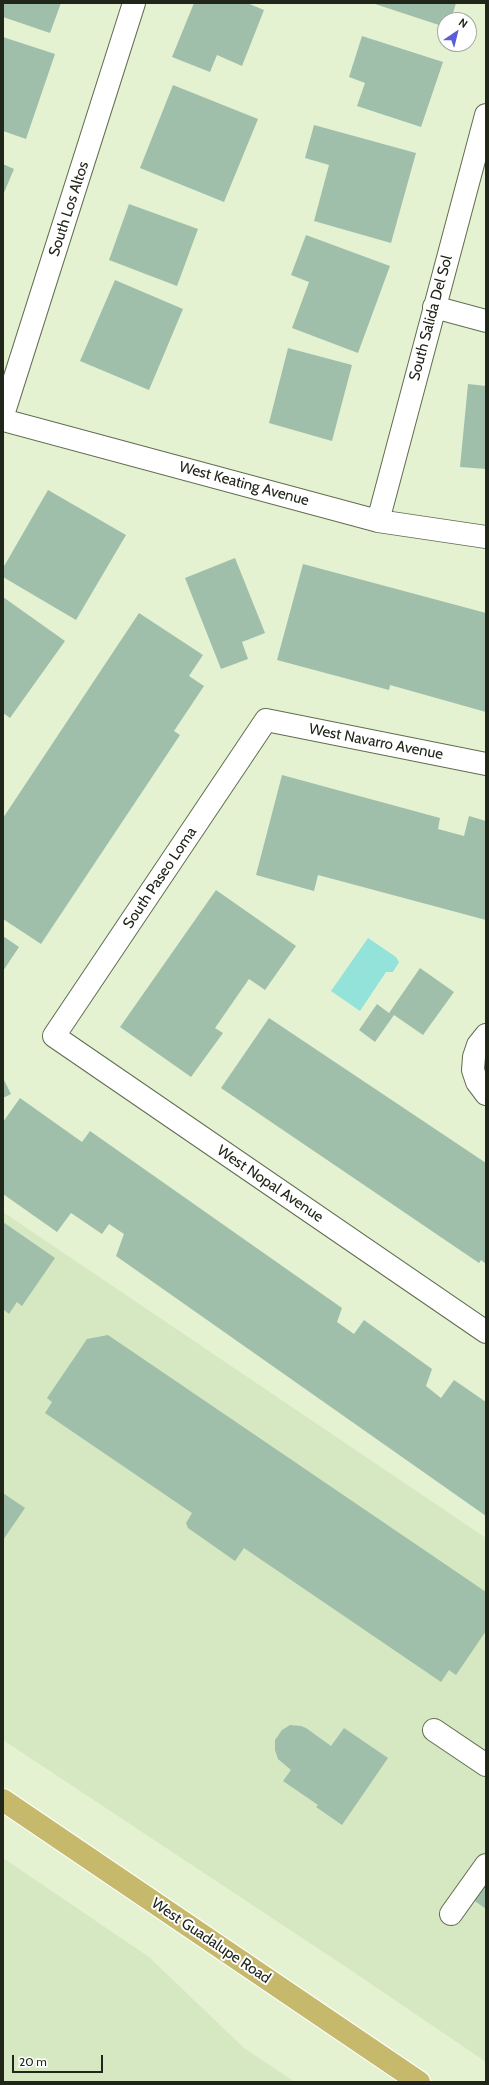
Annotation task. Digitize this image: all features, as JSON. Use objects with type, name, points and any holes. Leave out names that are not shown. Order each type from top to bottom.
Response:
[{"type":"main road","name":"West Guadalupe Road","points":[[3,1800],[419,2082]]},
{"type":"street","name":"South Los Altos","points":[[3,414],[134,3]]},
{"type":"street","name":"South Salida Del Sol","points":[[378,521],[486,115]]},
{"type":"street","points":[[434,307],[486,321]]},
{"type":"street","name":"West Keating Avenue","points":[[3,420],[378,521],[486,537]]},
{"type":"street","name":"West Navarro Avenue","points":[[266,720],[486,764]]},
{"type":"street","name":"South Paseo Loma","points":[[54,1036],[266,720]]},
{"type":"street","points":[[486,1035],[478,1045],[474,1057],[473,1070],[477,1082],[486,1094]]},
{"type":"street","name":"West Nopal Avenue","points":[[54,1036],[486,1332]]},
{"type":"street","points":[[434,1730],[486,1765]]},
{"type":"street","points":[[451,1914],[486,1865]]},
{"type":"shaded area","points":[[3,1212],[486,1538],[486,2062],[346,1967],[3,1740]]},
{"type":"shaded area","points":[[3,1858],[149,1957],[244,2048],[295,2082],[3,2082]]},
{"type":"water","points":[[368,938],[396,957],[399,962],[393,972],[386,972],[360,1011],[331,991]]},
{"type":"building","points":[[3,3],[61,3],[50,33],[3,17]]},
{"type":"building","points":[[194,3],[247,3],[264,10],[242,66],[217,55],[210,72],[172,57]]},
{"type":"building","points":[[372,3],[456,3],[453,12],[437,12],[437,24]]},
{"type":"building","points":[[362,36],[443,62],[421,127],[357,106],[365,83],[349,77]]},
{"type":"building","points":[[3,37],[55,54],[26,139],[3,131]]},
{"type":"building","points":[[173,85],[258,119],[224,202],[140,168]]},
{"type":"building","points":[[314,125],[416,153],[391,243],[314,221],[329,165],[305,158]]},
{"type":"building","points":[[3,164],[14,169],[3,195]]},
{"type":"building","points":[[129,204],[198,229],[177,286],[109,260]]},
{"type":"building","points":[[306,235],[390,266],[358,353],[292,328],[309,282],[291,275]]},
{"type":"building","points":[[115,280],[183,309],[149,390],[80,361]]},
{"type":"building","points":[[288,348],[352,365],[332,441],[269,423]]},
{"type":"building","points":[[468,384],[486,386],[486,469],[460,467]]},
{"type":"building","points":[[48,490],[126,535],[76,620],[3,577],[3,568]]},
{"type":"building","points":[[235,558],[265,633],[242,642],[248,659],[221,669],[185,578]]},
{"type":"building","points":[[303,564],[486,613],[486,712],[390,685],[389,690],[277,660]]},
{"type":"building","points":[[3,597],[65,641],[10,718],[3,713]]},
{"type":"building","points":[[139,613],[203,655],[189,676],[204,686],[174,731],[180,735],[41,944],[3,919],[3,818]]},
{"type":"building","points":[[282,775],[440,818],[438,829],[464,836],[469,816],[486,821],[486,920],[318,875],[314,891],[256,875]]},
{"type":"building","points":[[216,890],[296,946],[265,990],[249,979],[215,1028],[223,1033],[191,1077],[120,1027]]},
{"type":"building","points":[[3,936],[19,947],[3,971]]},
{"type":"building","points":[[420,968],[454,992],[423,1035],[394,1015],[375,1042],[359,1030],[377,1004],[389,1013]]},
{"type":"building","points":[[269,1018],[486,1163],[486,1264],[481,1260],[479,1263],[221,1088]]},
{"type":"building","points":[[3,1078],[11,1094],[3,1098]]},
{"type":"building","points":[[20,1098],[82,1142],[90,1131],[342,1308],[337,1322],[354,1334],[364,1320],[432,1369],[426,1386],[441,1398],[454,1380],[486,1402],[486,1516],[116,1256],[124,1234],[109,1224],[102,1234],[71,1213],[57,1232],[3,1194],[3,1122]]},
{"type":"building","points":[[3,1222],[55,1258],[22,1306],[17,1302],[9,1314],[3,1309]]},
{"type":"building","points":[[108,1335],[486,1592],[486,1631],[456,1675],[449,1670],[441,1682],[244,1548],[235,1561],[188,1528],[186,1523],[192,1513],[45,1413],[52,1402],[47,1398],[87,1339]]},
{"type":"building","points":[[3,1493],[25,1508],[3,1540]]},
{"type":"building","points":[[290,1725],[306,1728],[331,1746],[344,1728],[388,1758],[342,1825],[316,1807],[318,1805],[283,1781],[291,1770],[278,1759],[275,1750],[275,1740],[282,1730]]},
{"type":"building","points":[[482,1883],[486,1886],[486,1909],[472,1899]]}]
